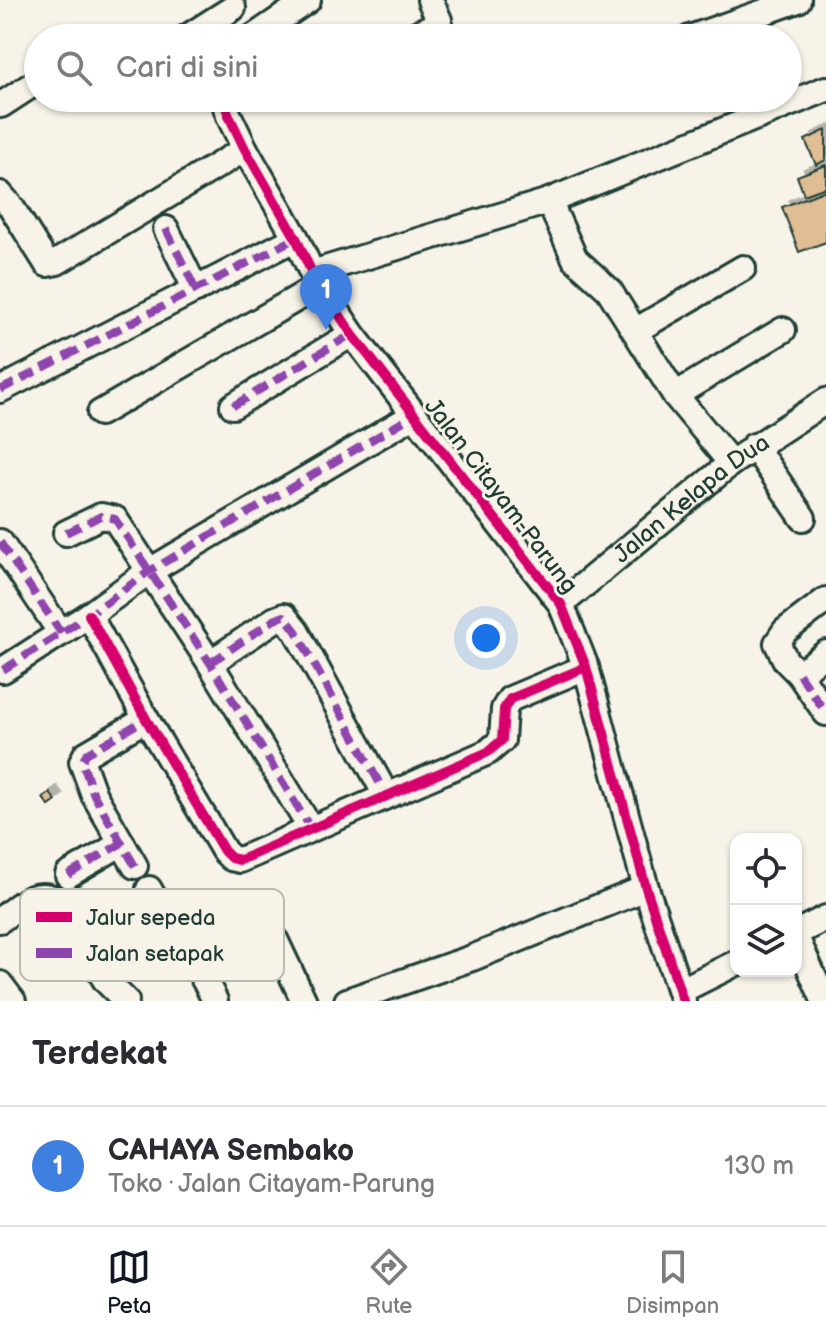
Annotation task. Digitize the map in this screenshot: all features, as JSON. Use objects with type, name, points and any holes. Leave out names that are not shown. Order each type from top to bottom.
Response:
[{"type":"street","points":[[273,24],[308,0]]},
{"type":"street","points":[[430,0],[439,20],[436,24]]},
{"type":"street","points":[[730,24],[798,0]]},
{"type":"street","points":[[205,24],[232,4],[238,24]]},
{"type":"street","points":[[802,99],[826,89]]},
{"type":"street","points":[[1,105],[24,90]]},
{"type":"street","name":"Jalan Citayam-Parung","points":[[229,112],[245,149],[316,279],[352,334],[561,604],[586,667],[646,888],[681,996]]},
{"type":"street","points":[[100,413],[316,279],[549,201],[769,112]]},
{"type":"street","points":[[0,194],[47,264],[57,262],[245,149]]},
{"type":"street","points":[[549,201],[575,259],[606,286],[675,395],[731,463]]},
{"type":"street","points":[[166,229],[196,290]]},
{"type":"street","points":[[0,390],[296,238]]},
{"type":"street","points":[[635,331],[743,268]]},
{"type":"street","points":[[675,395],[783,330]]},
{"type":"street","points":[[233,406],[352,334]]},
{"type":"street","name":"Jalan Kelapa Dua","points":[[561,604],[731,463],[826,401]]},
{"type":"street","points":[[3,670],[89,615],[148,572],[414,415]]},
{"type":"street","points":[[754,446],[803,518]]},
{"type":"street","points":[[66,533],[101,516],[108,516],[119,525],[210,663],[311,829]]},
{"type":"street","points":[[0,542],[61,633]]},
{"type":"street","points":[[826,600],[785,631],[777,643],[786,661],[826,713]]},
{"type":"street","points":[[89,615],[224,851],[231,858],[240,860],[494,749],[502,740],[504,709],[510,699],[586,667]]},
{"type":"street","points":[[210,663],[284,616],[296,631],[386,795]]},
{"type":"street","points":[[799,674],[826,653]]},
{"type":"street","points":[[135,866],[94,795],[84,772],[83,758],[146,719]]},
{"type":"street","points":[[68,875],[122,843]]},
{"type":"street","points":[[347,1001],[472,958],[646,888]]},
{"type":"street","points":[[0,920],[20,906]]},
{"type":"street","points":[[802,932],[826,918]]},
{"type":"street","points":[[802,949],[823,998]]},
{"type":"street","points":[[284,958],[304,1001]]},
{"type":"street","points":[[681,996],[730,967]]},
{"type":"street","points":[[106,981],[126,1001]]},
{"type":"street","points":[[205,981],[215,1001]]},
{"type":"street","points":[[0,984],[13,1001]]},
{"type":"building","points":[[826,130],[826,160],[816,165],[805,140]]},
{"type":"building","points":[[826,165],[826,187],[804,195],[797,176]]},
{"type":"building","points":[[826,190],[826,242],[799,252],[782,207]]},
{"type":"building","points":[[50,793],[56,801],[49,806],[43,798]]},
{"type":"marked path","points":[[166,229],[196,290]]},
{"type":"marked path","points":[[0,390],[296,238]]},
{"type":"marked path","points":[[233,406],[352,334]]},
{"type":"marked path","points":[[3,670],[89,615],[148,572],[414,415]]},
{"type":"marked path","points":[[66,533],[101,516],[115,519],[210,663],[311,829]]},
{"type":"marked path","points":[[0,542],[61,633]]},
{"type":"marked path","points":[[210,663],[284,616],[296,631],[386,795]]},
{"type":"marked path","points":[[799,674],[826,713]]},
{"type":"marked path","points":[[135,866],[94,795],[82,762],[86,754],[146,719]]},
{"type":"marked path","points":[[68,875],[122,843]]},
{"type":"cycle path","points":[[228,112],[312,273],[352,334],[561,604],[586,667],[646,888],[683,1001]]},
{"type":"cycle path","points":[[89,615],[224,851],[231,858],[240,860],[488,752],[502,740],[504,709],[510,699],[586,667]]},
{"type":"place","name":"CAHAYA Sembako","points":[[326,330]]}]
